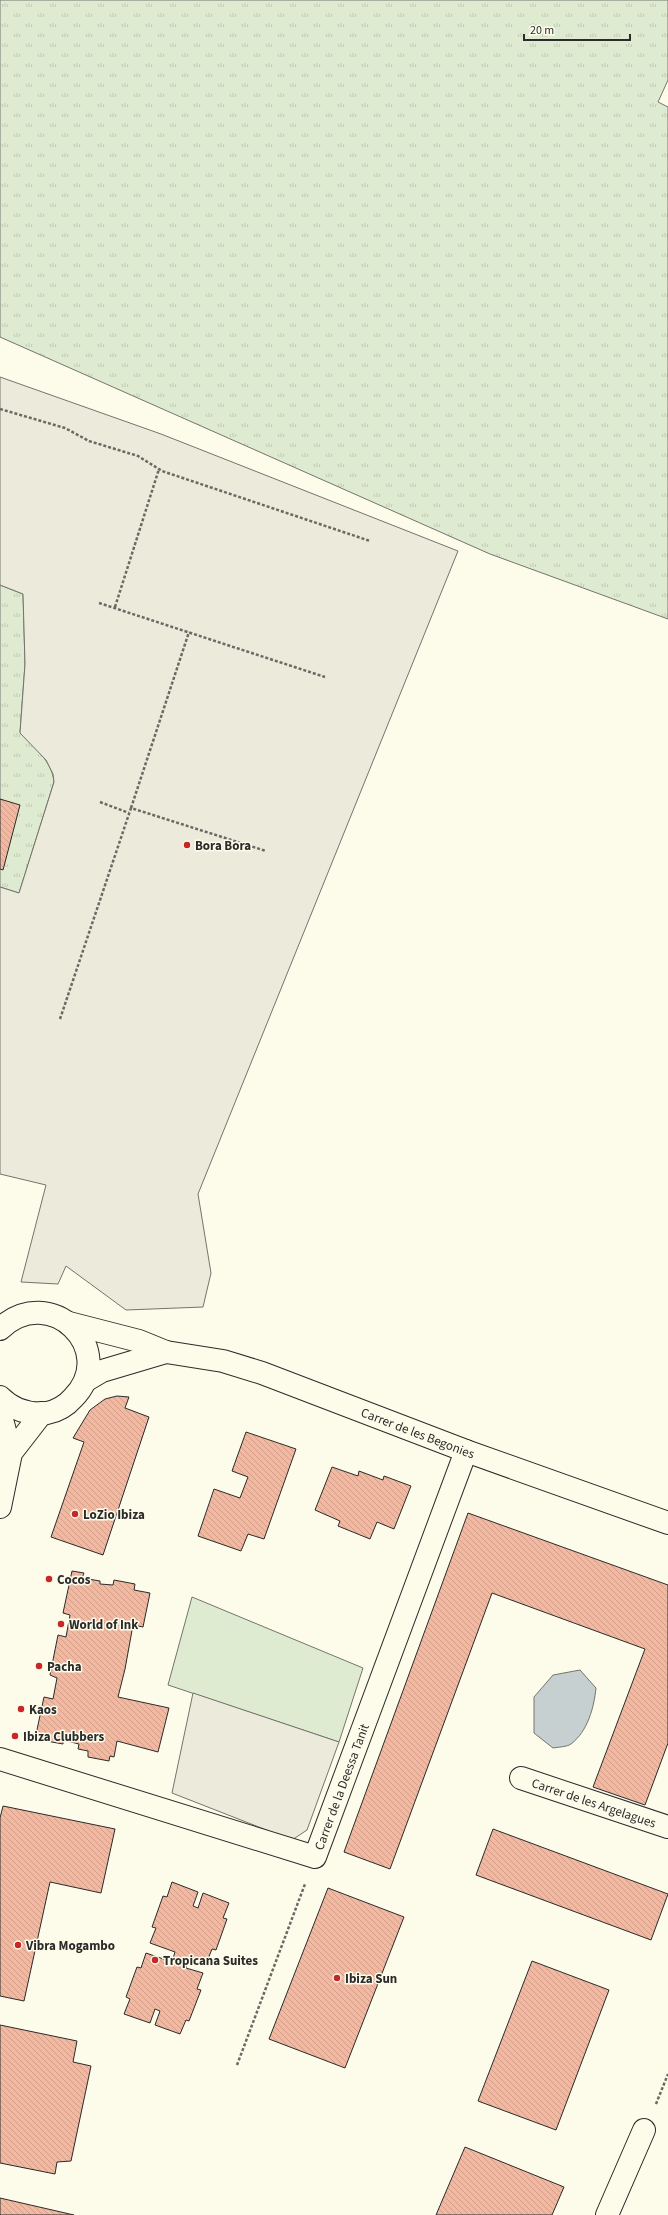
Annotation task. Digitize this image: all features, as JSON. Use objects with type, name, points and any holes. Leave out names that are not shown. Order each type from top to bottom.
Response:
[{"type":"street","points":[[0,1329],[17,1316],[32,1313],[48,1313],[69,1323],[139,1341],[166,1352]]},
{"type":"street","points":[[0,1397],[18,1410],[42,1413],[65,1406],[77,1394],[85,1381],[88,1365],[86,1350],[80,1335],[69,1323]]},
{"type":"street","points":[[85,1381],[102,1371],[166,1352]]},
{"type":"street","name":"Carrer de les Begonies","points":[[166,1352],[223,1361],[262,1372],[466,1451],[668,1523]]},
{"type":"street","points":[[0,1412],[11,1453]]},
{"type":"street","points":[[0,1506],[11,1453],[42,1413]]},
{"type":"street","name":"Carrer de la Deessa Tanit","points":[[0,1759],[231,1824],[315,1857],[466,1451]]},
{"type":"street","name":"Carrer de les Argelagues","points":[[521,1778],[668,1827]]},
{"type":"street","points":[[607,2215],[644,2130]]},
{"type":"path","points":[[0,409],[65,428],[88,441],[138,456],[159,469],[370,541]]},
{"type":"path","points":[[115,607],[159,469]]},
{"type":"path","points":[[100,603],[325,677]]},
{"type":"path","points":[[60,1019],[189,632]]},
{"type":"path","points":[[100,802],[129,813]]},
{"type":"path","points":[[131,808],[266,851]]},
{"type":"path","points":[[237,2065],[315,1857]]},
{"type":"path","points":[[664,2085],[668,2074]]},
{"type":"green space","points":[[0,0],[668,0],[668,80],[658,102],[668,107],[668,619],[490,554],[0,337]]},
{"type":"green space","points":[[0,585],[23,594],[25,664],[20,732],[42,755],[50,767],[54,782],[19,893],[0,887]]},
{"type":"green space","points":[[192,1597],[363,1668],[339,1742],[168,1685]]},
{"type":"shaded area","name":"Bora Bora","points":[[0,377],[161,434],[458,551],[198,1194],[211,1273],[203,1307],[126,1310],[66,1266],[58,1284],[21,1282],[46,1185],[0,1174],[0,887],[19,893],[54,782],[53,774],[46,760],[20,733],[25,664],[23,594],[0,585]]},
{"type":"shaded area","points":[[580,1670],[596,1688],[592,1711],[586,1726],[577,1739],[569,1745],[553,1748],[534,1733],[534,1697],[553,1675]]},
{"type":"shaded area","points":[[193,1693],[339,1742],[307,1830],[292,1840],[172,1793]]},
{"type":"building","points":[[0,799],[20,805],[3,870],[0,869]]},
{"type":"building","points":[[117,1396],[129,1397],[125,1408],[149,1417],[103,1555],[51,1537],[84,1442],[73,1438],[90,1410],[105,1399]]},
{"type":"building","points":[[246,1432],[296,1449],[264,1539],[248,1534],[241,1551],[198,1536],[214,1489],[240,1498],[248,1477],[232,1471]]},
{"type":"building","points":[[332,1467],[358,1476],[359,1471],[383,1480],[384,1476],[411,1486],[394,1529],[377,1522],[370,1539],[338,1526],[340,1521],[315,1510]]},
{"type":"building","points":[[468,1513],[668,1585],[668,1743],[645,1805],[593,1787],[645,1649],[492,1593],[390,1869],[344,1852]]},
{"type":"building","points":[[72,1571],[84,1573],[82,1578],[100,1581],[100,1584],[113,1585],[114,1580],[135,1584],[134,1590],[150,1593],[143,1627],[133,1625],[118,1697],[169,1708],[158,1752],[117,1741],[114,1757],[110,1756],[109,1761],[88,1757],[88,1751],[78,1749],[79,1744],[63,1740],[63,1744],[35,1739],[44,1697],[53,1699],[57,1678],[50,1675],[58,1635],[66,1637],[70,1615],[63,1613]]},
{"type":"building","name":"Vibra Mogambo","points":[[3,1806],[115,1829],[101,1893],[50,1882],[24,2001],[0,1996],[0,1818]]},
{"type":"building","points":[[493,1829],[668,1894],[651,1940],[476,1875]]},
{"type":"building","name":"Tropicana Suites","points":[[172,1882],[198,1892],[193,1906],[198,1908],[203,1893],[229,1903],[223,1918],[227,1919],[216,1950],[212,1949],[206,1964],[190,1957],[186,1968],[203,1973],[197,1989],[201,1990],[189,2021],[186,2020],[180,2034],[155,2025],[160,2011],[155,2009],[150,2023],[124,2014],[130,1999],[126,1997],[137,1967],[141,1968],[146,1953],[172,1962],[175,1952],[150,1943],[156,1928],[152,1927],[163,1896],[167,1897]]},
{"type":"building","name":"Ibiza Sun","points":[[328,1888],[404,1917],[345,2068],[269,2039]]},
{"type":"building","points":[[532,1961],[609,1990],[556,2130],[478,2101]]},
{"type":"building","points":[[0,2025],[77,2041],[73,2062],[91,2066],[71,2161],[57,2162],[55,2174],[0,2163]]},
{"type":"building","points":[[465,2147],[564,2187],[552,2215],[436,2215]]},
{"type":"building","points":[[0,2198],[74,2215],[0,2215]]},
{"type":"place","name":"Bora Bora","points":[[187,845]]},
{"type":"place","name":"LoZio Ibiza","points":[[75,1514]]},
{"type":"place","name":"Cocos","points":[[49,1579]]},
{"type":"place","name":"World of Ink","points":[[61,1624]]},
{"type":"place","name":"Pacha","points":[[39,1666]]},
{"type":"place","name":"Kaos","points":[[21,1709]]},
{"type":"place","name":"Ibiza Clubbers","points":[[15,1736]]},
{"type":"place","name":"Vibra Mogambo","points":[[18,1945]]},
{"type":"place","name":"Tropicana Suites","points":[[155,1960]]},
{"type":"place","name":"Ibiza Sun","points":[[337,1978]]}]
